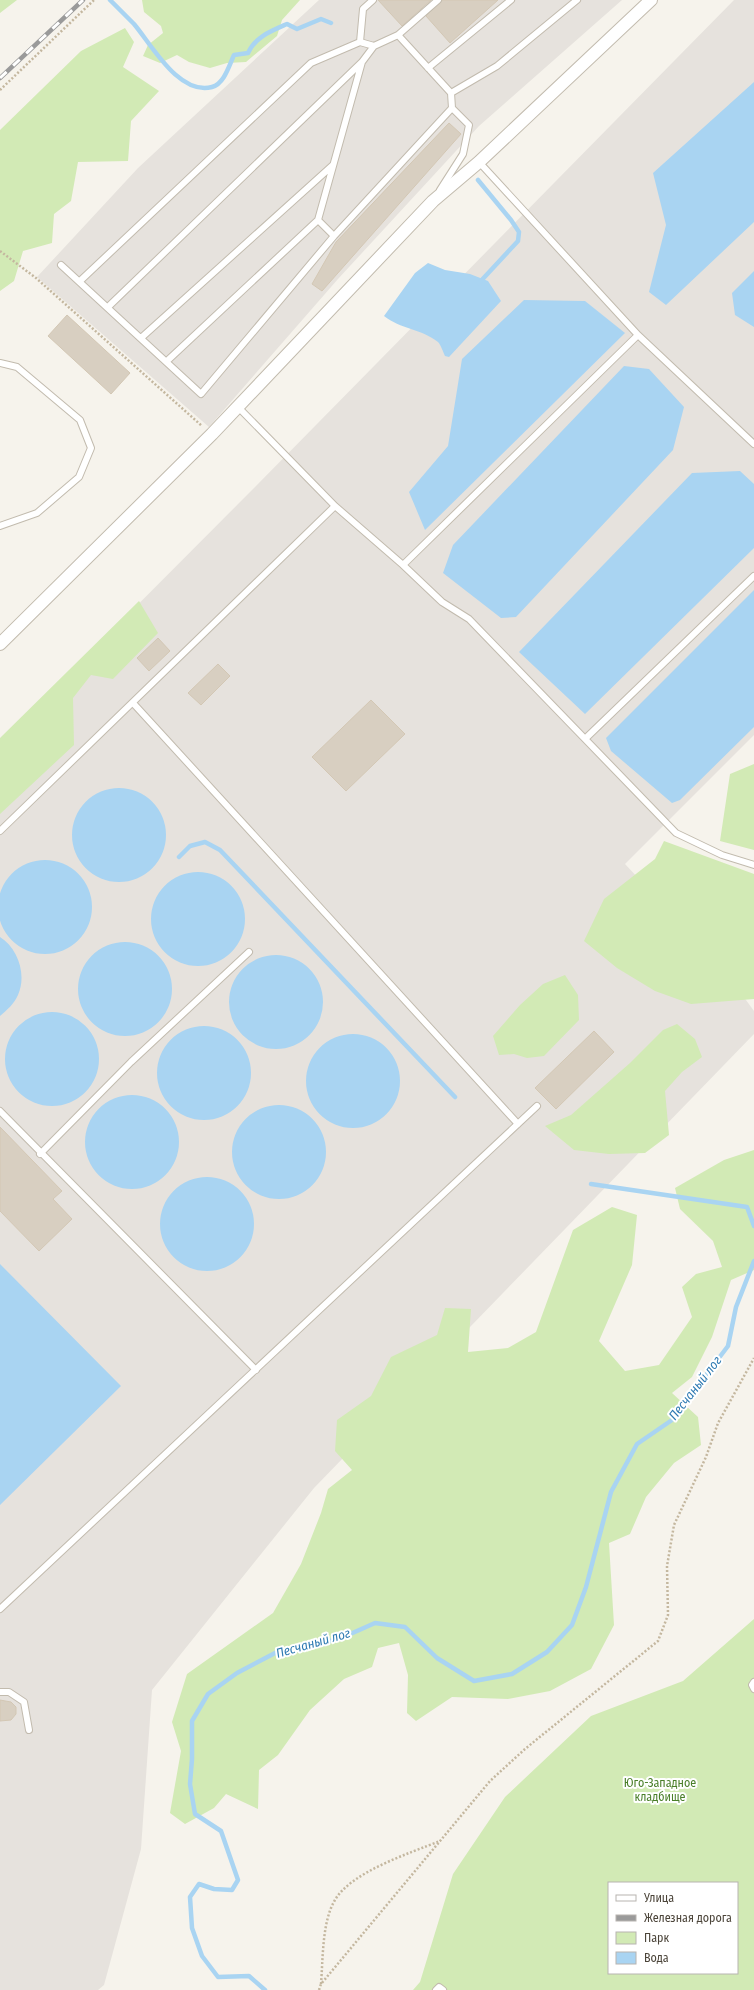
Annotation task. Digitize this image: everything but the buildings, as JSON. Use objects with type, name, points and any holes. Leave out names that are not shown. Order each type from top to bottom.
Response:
[{"type":"street","points":[[0,644],[238,408],[433,201],[479,162],[651,0]]},
{"type":"lane","points":[[360,42],[363,9],[373,0]]},
{"type":"lane","points":[[108,307],[362,62],[374,46],[398,35],[438,0]]},
{"type":"lane","points":[[428,68],[511,0]]},
{"type":"lane","points":[[450,93],[497,66],[577,0]]},
{"type":"lane","points":[[398,35],[450,93],[452,108],[469,125],[462,154],[433,201]]},
{"type":"lane","points":[[80,281],[311,63],[360,42],[374,46]]},
{"type":"lane","points":[[167,360],[318,220],[362,62]]},
{"type":"lane","points":[[61,265],[167,360],[201,394],[334,236],[452,108]]},
{"type":"lane","points":[[479,162],[638,335],[754,444]]},
{"type":"lane","points":[[141,338],[333,165]]},
{"type":"lane","points":[[318,220],[334,236]]},
{"type":"lane","points":[[404,566],[638,335]]},
{"type":"lane","points":[[0,363],[17,366],[80,420],[91,448],[79,477],[43,508],[37,513],[0,526]]},
{"type":"lane","points":[[238,408],[335,506],[404,566],[442,602],[470,619],[676,833],[722,854],[754,865]]},
{"type":"lane","points":[[0,831],[335,506]]},
{"type":"lane","points":[[586,738],[754,576]]},
{"type":"lane","points":[[133,703],[518,1124]]},
{"type":"lane","points":[[40,1154],[131,1062],[249,952]]},
{"type":"lane","points":[[0,1609],[537,1106]]},
{"type":"lane","points":[[0,1111],[40,1154],[256,1370]]},
{"type":"lane","points":[[754,1682],[752,1685],[754,1689]]},
{"type":"lane","points":[[0,1692],[8,1692],[24,1702],[28,1730]]},
{"type":"lane","points":[[436,1990],[439,1987],[443,1990]]},
{"type":"path","points":[[0,90],[94,0]]},
{"type":"path","points":[[0,251],[36,278],[212,434]]},
{"type":"path","points":[[321,1984],[490,1781],[525,1749],[658,1641],[668,1615],[667,1566],[674,1525],[706,1457],[718,1423],[754,1358]]},
{"type":"path","points":[[319,1990],[321,1984],[327,1922],[335,1900],[354,1880],[393,1860],[440,1841]]},
{"type":"shaded area","points":[[319,0],[622,0],[479,126],[338,279],[209,427],[37,277],[138,168]]},
{"type":"shaded area","points":[[734,0],[754,0],[754,735],[625,864],[724,970],[754,1011],[754,1034],[314,1488],[152,1690],[141,1849],[104,1985],[98,1990],[0,1990],[0,743],[256,486]]},
{"type":"green space","points":[[0,0],[17,0],[0,13]]},
{"type":"green space","points":[[142,0],[300,0],[282,20],[277,36],[246,62],[227,63],[210,68],[189,62],[177,55],[160,63],[143,56],[148,45],[163,33],[161,26],[144,12]]},
{"type":"green space","points":[[125,28],[134,42],[123,67],[159,91],[131,121],[128,161],[78,162],[71,201],[54,214],[52,243],[23,251],[14,281],[0,291],[0,130],[81,51]]},
{"type":"green space","points":[[139,601],[158,633],[113,679],[91,675],[73,698],[74,745],[0,814],[0,738]]},
{"type":"green space","points":[[754,764],[754,850],[720,841],[730,774]]},
{"type":"green space","points":[[664,841],[754,874],[754,999],[691,1004],[655,991],[617,968],[584,941],[604,899],[655,859]]},
{"type":"green space","points":[[565,975],[578,995],[579,1020],[544,1056],[527,1058],[514,1054],[499,1055],[493,1036],[520,1005],[543,984]]},
{"type":"green space","points":[[677,1024],[695,1039],[702,1057],[682,1072],[665,1091],[669,1135],[645,1153],[609,1154],[574,1150],[545,1126],[571,1115],[630,1063],[663,1030]]},
{"type":"green space","points":[[754,1150],[754,1270],[731,1280],[712,1337],[692,1377],[672,1393],[698,1417],[701,1445],[674,1463],[646,1497],[630,1534],[609,1543],[614,1625],[591,1669],[550,1691],[508,1699],[452,1697],[416,1721],[407,1713],[408,1675],[399,1643],[378,1648],[372,1667],[344,1679],[310,1710],[278,1755],[259,1770],[258,1809],[226,1794],[214,1808],[185,1824],[170,1813],[181,1751],[172,1722],[187,1674],[273,1613],[301,1564],[321,1513],[328,1489],[352,1470],[335,1451],[337,1420],[371,1396],[391,1357],[437,1335],[445,1308],[471,1309],[468,1352],[508,1348],[536,1332],[573,1230],[612,1207],[637,1215],[632,1265],[599,1341],[625,1371],[659,1365],[692,1317],[682,1287],[696,1274],[722,1267],[713,1241],[680,1209],[675,1188],[724,1160]]},
{"type":"green space","name":"Юго-Западное кладбище","points":[[754,1619],[754,1990],[413,1990],[420,1982],[453,1874],[505,1797],[591,1716],[683,1681]]},
{"type":"water","points":[[754,82],[754,222],[666,305],[649,292],[666,225],[653,173]]},
{"type":"water","points":[[428,263],[445,270],[470,274],[488,281],[501,301],[449,357],[445,356],[439,343],[432,338],[418,331],[397,324],[384,316],[415,273]]},
{"type":"water","points":[[754,271],[754,327],[735,315],[732,293]]},
{"type":"water","points":[[524,300],[585,301],[625,333],[425,530],[409,492],[448,446],[462,359]]},
{"type":"water","points":[[624,366],[649,369],[684,407],[673,450],[516,617],[501,618],[443,573],[453,545]]},
{"type":"water","points":[[740,471],[754,484],[754,548],[585,714],[519,652],[692,473]]},
{"type":"water","points":[[754,590],[754,727],[680,800],[672,803],[611,751],[606,738]]},
{"type":"water","points":[[119,788],[137,792],[152,802],[162,817],[166,835],[162,853],[152,868],[137,878],[119,882],[101,878],[86,868],[76,853],[72,835],[76,817],[86,802],[101,792]]},
{"type":"water","points":[[36,861],[54,861],[71,868],[84,881],[91,898],[91,916],[84,933],[71,946],[54,953],[36,953],[19,946],[6,933],[-1,916],[-1,898],[6,881],[19,868]]},
{"type":"water","points":[[198,872],[216,876],[231,886],[241,901],[245,919],[241,937],[231,952],[216,962],[198,966],[180,962],[165,952],[155,937],[151,919],[155,901],[165,886],[180,876]]},
{"type":"water","points":[[0,937],[12,948],[16,955],[22,979],[18,995],[10,1007],[0,1016]]},
{"type":"water","points":[[125,942],[143,946],[158,956],[168,971],[172,989],[168,1007],[158,1022],[143,1032],[125,1036],[107,1032],[92,1022],[82,1007],[78,989],[82,971],[92,956],[107,946]]},
{"type":"water","points":[[276,955],[294,959],[309,969],[319,984],[323,1002],[319,1020],[309,1035],[294,1045],[276,1049],[258,1045],[243,1035],[233,1020],[229,1002],[233,984],[243,969],[258,959]]},
{"type":"water","points":[[52,1012],[70,1016],[85,1026],[95,1041],[99,1059],[95,1077],[85,1092],[70,1102],[52,1106],[34,1102],[19,1092],[9,1077],[5,1059],[9,1041],[19,1026],[34,1016]]},
{"type":"water","points":[[204,1026],[222,1030],[237,1040],[247,1055],[251,1073],[247,1091],[237,1106],[222,1116],[204,1120],[186,1116],[171,1106],[161,1091],[157,1073],[161,1055],[171,1040],[186,1030]]},
{"type":"water","points":[[353,1034],[371,1038],[386,1048],[396,1063],[400,1081],[396,1099],[386,1114],[371,1124],[353,1128],[335,1124],[320,1114],[310,1099],[306,1081],[310,1063],[320,1048],[335,1038]]},
{"type":"water","points":[[132,1095],[150,1099],[165,1109],[175,1124],[179,1142],[175,1160],[165,1175],[150,1185],[132,1189],[114,1185],[99,1175],[89,1160],[85,1142],[89,1124],[99,1109],[114,1099]]},
{"type":"water","points":[[279,1105],[297,1109],[312,1119],[322,1134],[326,1152],[322,1170],[312,1185],[297,1195],[279,1199],[261,1195],[246,1185],[236,1170],[232,1152],[236,1134],[246,1119],[261,1109]]},
{"type":"water","points":[[207,1177],[225,1181],[240,1191],[250,1206],[254,1224],[250,1242],[240,1257],[225,1267],[207,1271],[189,1267],[174,1257],[164,1242],[160,1224],[164,1206],[174,1191],[189,1181]]},
{"type":"water","points":[[0,1264],[121,1386],[0,1505]]},
{"type":"waterway","points":[[110,0],[134,24],[157,55],[177,76],[188,84],[200,88],[212,87],[220,82],[226,74],[234,55],[248,53],[251,47],[259,39],[275,29],[287,24],[297,29],[321,19],[331,23]]},
{"type":"waterway","points":[[478,180],[519,232],[518,241],[479,283]]},
{"type":"waterway","points":[[179,857],[190,846],[205,842],[220,850],[455,1097]]},
{"type":"waterway","points":[[591,1184],[747,1207],[754,1226]]},
{"type":"waterway","name":"Песчаный лог","points":[[265,1990],[249,1976],[218,1977],[202,1956],[192,1928],[190,1897],[199,1884],[214,1889],[232,1890],[238,1880],[221,1831],[195,1814],[190,1784],[192,1759],[192,1721],[208,1694],[237,1673],[277,1652],[339,1639],[375,1623],[405,1627],[437,1658],[474,1681],[512,1674],[547,1652],[572,1625],[586,1587],[611,1492],[637,1444],[672,1420],[728,1346],[736,1307],[754,1261]]},
{"type":"railway","points":[[0,78],[83,0]]}]
